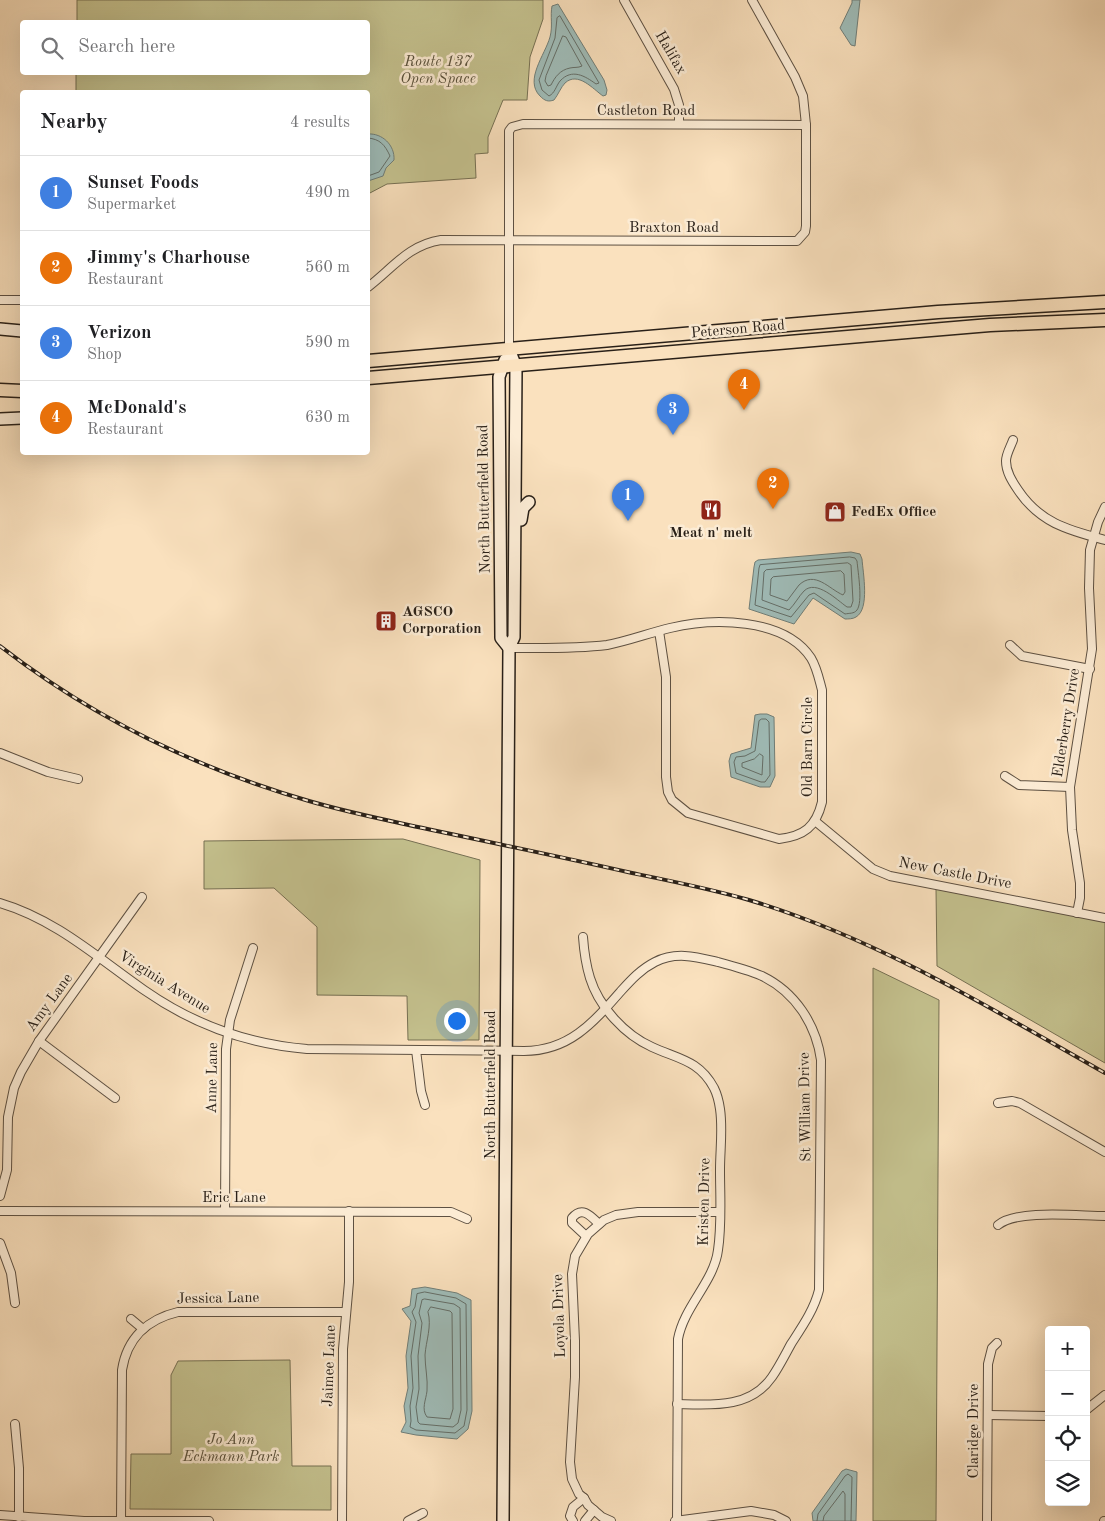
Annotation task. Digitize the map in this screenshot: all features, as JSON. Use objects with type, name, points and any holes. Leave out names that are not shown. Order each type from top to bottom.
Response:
[{"type":"main road","name":"Peterson Road","points":[[370,361],[930,313],[1105,302]]},
{"type":"main road","name":"Peterson Road","points":[[370,378],[516,367],[897,332],[990,325],[1105,320]]},
{"type":"main road","points":[[0,330],[20,331]]},
{"type":"main road","name":"North Butterfield Road","points":[[503,1521],[508,648],[514,637],[516,495],[516,367],[509,349]]},
{"type":"main road","name":"North Butterfield Road","points":[[508,648],[501,638],[499,377],[509,349]]},
{"type":"main road","name":"Peterson Road","points":[[370,355],[440,354]]},
{"type":"main road","points":[[0,390],[20,391]]},
{"type":"main road","points":[[0,419],[20,418]]},
{"type":"main road","points":[[500,519],[516,495]]},
{"type":"main road","points":[[515,586],[518,577],[523,508],[529,502]]},
{"type":"street","name":"Halifax","points":[[624,0],[674,89],[679,105],[679,124]]},
{"type":"street","points":[[752,0],[795,77],[803,96],[806,125]]},
{"type":"street","name":"Castleton Road","points":[[508,151],[509,131],[517,124],[806,125]]},
{"type":"street","name":"Braxton Road","points":[[508,240],[797,241],[805,232],[806,125]]},
{"type":"street","name":"North Butterfield Road","points":[[508,151],[509,349]]},
{"type":"street","points":[[370,285],[404,256],[422,244],[451,240],[508,240]]},
{"type":"street","points":[[0,300],[20,300]]},
{"type":"street","points":[[1013,440],[1006,460],[1006,466],[1011,480],[1022,496],[1039,514],[1050,522],[1105,540]]},
{"type":"street","name":"Elderberry Drive","points":[[1077,913],[1080,883],[1072,830],[1070,787],[1090,670],[1092,640],[1090,550],[1098,522],[1105,507]]},
{"type":"street","name":"Old Barn Circle","points":[[508,648],[584,647],[609,644],[670,628],[705,623],[729,623],[764,627],[779,632],[810,657],[818,674],[822,690],[822,802],[819,815],[815,821]]},
{"type":"street","points":[[659,631],[666,677],[666,777],[668,792],[672,800],[688,813],[779,839],[791,838],[800,834],[815,821]]},
{"type":"street","points":[[1010,645],[1022,656],[1090,670]]},
{"type":"street","points":[[0,753],[48,772],[78,779]]},
{"type":"street","points":[[1005,776],[1019,785],[1070,787]]},
{"type":"street","name":"New Castle Drive","points":[[815,821],[874,869],[890,876],[1105,918]]},
{"type":"street","name":"Amy Lane","points":[[0,1196],[8,1170],[8,1117],[14,1088],[21,1072],[39,1041],[142,897]]},
{"type":"street","name":"Virginia Avenue","points":[[0,903],[32,915],[62,931],[145,991],[188,1017],[207,1026],[265,1044],[291,1048],[507,1050]]},
{"type":"street","name":"Kristen Drive","points":[[583,937],[590,978],[595,991],[606,1008],[620,1025],[638,1039],[697,1066],[714,1088],[720,1111],[718,1255],[713,1268],[689,1309],[680,1328],[678,1339],[676,1521]]},
{"type":"street","name":"Anne Lane","points":[[225,1211],[226,1049],[230,1020],[253,948]]},
{"type":"street","name":"St William Drive","points":[[507,1050],[552,1048],[588,1027],[643,969],[669,956],[696,956],[762,976],[790,996],[804,1013],[814,1032],[821,1060],[820,1266],[819,1290],[816,1301],[771,1378],[761,1389],[749,1397],[731,1403],[677,1404]]},
{"type":"street","points":[[39,1041],[115,1098]]},
{"type":"street","points":[[416,1050],[420,1091],[425,1105]]},
{"type":"street","points":[[998,1103],[1020,1103],[1105,1152]]},
{"type":"street","points":[[0,1108],[10,1108]]},
{"type":"street","name":"Eric Lane","points":[[0,1211],[451,1212],[467,1219]]},
{"type":"street","name":"Jaimee Lane","points":[[342,1521],[343,1349],[349,1282],[349,1211]]},
{"type":"street","points":[[586,1236],[572,1223],[572,1218],[576,1212],[588,1213],[599,1224]]},
{"type":"street","name":"Loyola Drive","points":[[589,1504],[575,1487],[570,1462],[575,1368],[572,1274],[575,1256],[586,1236],[599,1224],[616,1215],[638,1212],[720,1212]]},
{"type":"street","points":[[998,1225],[1013,1217],[1028,1215],[1105,1216]]},
{"type":"street","points":[[0,1243],[11,1273],[15,1303]]},
{"type":"street","name":"Jessica Lane","points":[[121,1521],[122,1370],[126,1352],[137,1334],[158,1318],[178,1312],[346,1312]]},
{"type":"street","points":[[131,1319],[143,1329]]},
{"type":"street","name":"Claridge Drive","points":[[987,1521],[988,1364],[992,1348],[997,1343]]},
{"type":"street","points":[[1090,1407],[1105,1395]]},
{"type":"street","points":[[988,1415],[1045,1416]]},
{"type":"street","points":[[15,1424],[20,1468],[20,1517]]},
{"type":"street","points":[[573,1521],[570,1516],[573,1507],[589,1504]]},
{"type":"street","points":[[585,1521],[589,1504]]},
{"type":"street","points":[[589,1504],[602,1517],[611,1521]]},
{"type":"street","points":[[676,1521],[751,1511],[774,1515],[786,1521]]},
{"type":"street","points":[[408,1521],[423,1512]]},
{"type":"street","points":[[0,1515],[84,1521],[209,1521]]},
{"type":"green space","name":"Route 137 Open Space","points":[[77,0],[543,0],[543,19],[530,57],[527,100],[503,100],[488,137],[488,153],[475,154],[476,178],[387,184],[370,193],[370,90],[76,90],[76,75],[370,75],[370,20],[77,20]]},
{"type":"green space","points":[[403,839],[480,860],[479,1040],[408,1040],[407,996],[317,995],[317,927],[274,888],[204,889],[204,841]]},
{"type":"green space","points":[[936,889],[1105,921],[1105,1063],[937,966]]},
{"type":"green space","points":[[873,968],[939,1000],[936,1521],[873,1521]]},
{"type":"green space","name":"Jo Ann Eckmann Park","points":[[290,1360],[292,1466],[331,1466],[331,1510],[130,1509],[131,1454],[171,1454],[171,1375],[178,1361]]},
{"type":"water","points":[[852,0],[860,0],[855,46],[851,45],[840,28]]},
{"type":"water","points":[[558,4],[604,80],[607,90],[606,95],[603,96],[585,82],[575,79],[565,83],[552,101],[543,99],[536,90],[534,83],[537,67],[551,33],[552,6]]},
{"type":"water","points":[[370,134],[387,141],[394,155],[394,160],[386,168],[383,176],[370,180]]},
{"type":"water","points":[[851,552],[860,554],[864,581],[863,607],[856,617],[845,619],[813,598],[794,624],[749,609],[754,567],[755,562],[758,560]]},
{"type":"water","points":[[760,714],[774,717],[775,776],[770,787],[760,787],[731,777],[729,761],[731,754],[751,748],[755,715]]},
{"type":"water","points":[[425,1287],[457,1293],[471,1300],[472,1411],[468,1429],[457,1439],[401,1432],[406,1422],[404,1406],[408,1388],[406,1356],[411,1321],[402,1309],[410,1306],[412,1289]]},
{"type":"water","points":[[846,1469],[857,1472],[856,1521],[813,1521],[812,1513],[842,1471]]},
{"type":"railway","points":[[0,646],[71,696],[109,718],[187,757],[227,773],[268,788],[340,809],[706,889],[749,900],[796,916],[842,934],[931,976],[1105,1073]]},
{"type":"place","name":"McDonald's","points":[[744,410]]},
{"type":"place","name":"Verizon","points":[[673,435]]},
{"type":"place","name":"Jimmy's Charhouse","points":[[773,509]]},
{"type":"place","name":"Meat n' melt","points":[[711,510]]},
{"type":"place","name":"FedEx Office","points":[[835,512]]},
{"type":"place","name":"Sunset Foods","points":[[628,521]]},
{"type":"place","name":"AGSCO Corporation","points":[[386,621]]}]
